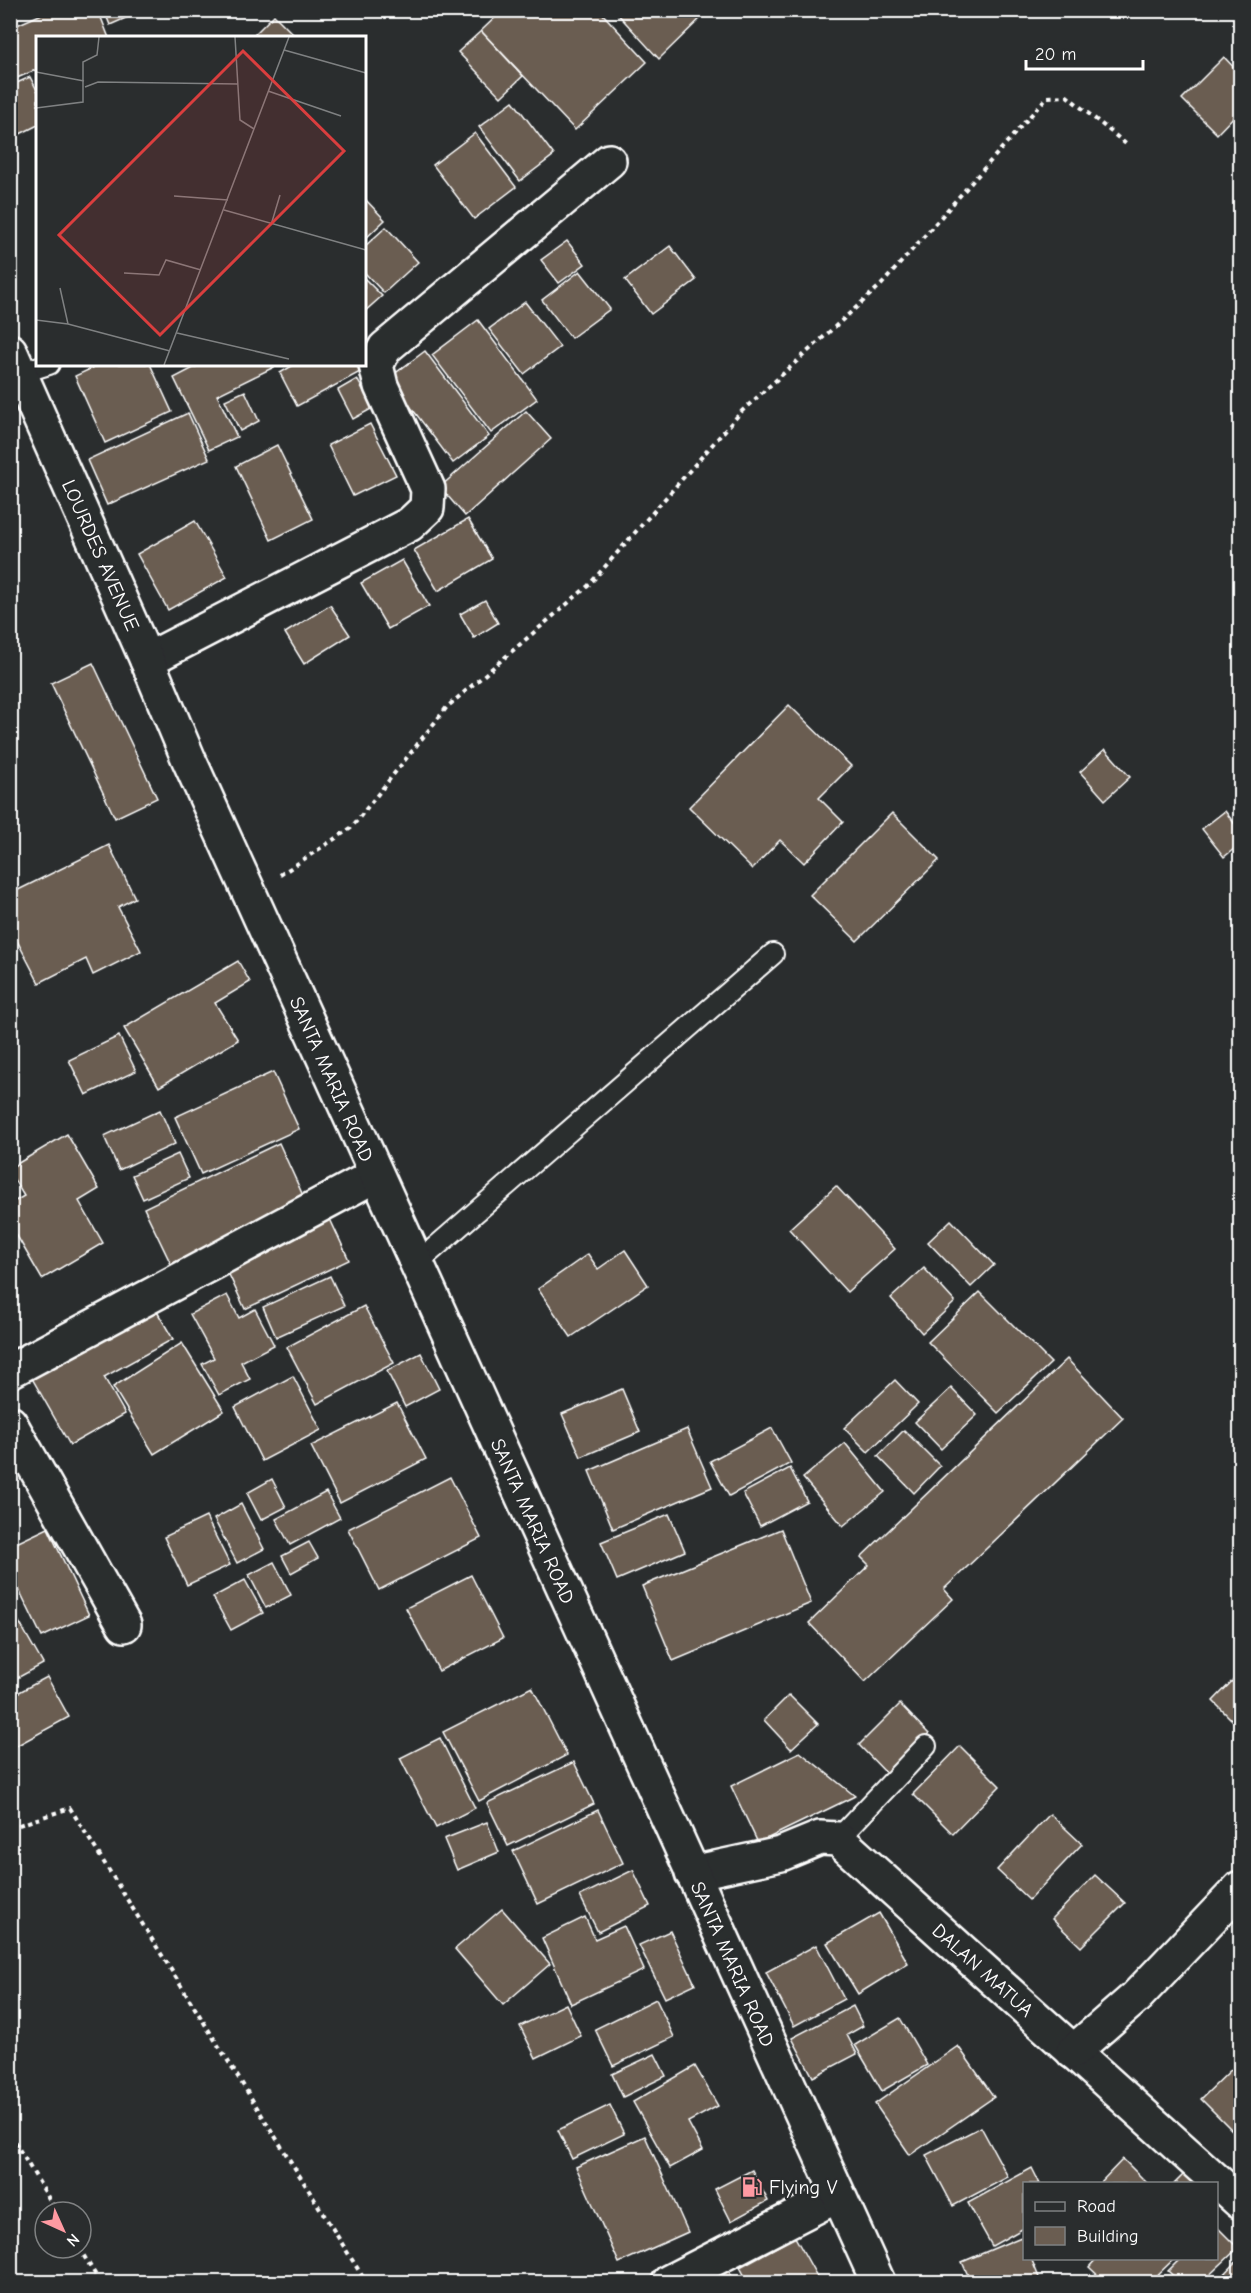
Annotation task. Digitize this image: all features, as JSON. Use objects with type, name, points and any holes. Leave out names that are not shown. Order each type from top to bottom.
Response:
[{"type":"street","points":[[147,660],[410,524],[427,508],[428,489],[381,386],[376,365],[386,348],[609,161]]},
{"type":"street","name":"LOURDES AVENUE","points":[[26,363],[189,760]]},
{"type":"street","name":"SANTA MARIA ROAD","points":[[189,760],[878,2283]]},
{"type":"street","points":[[10,1371],[376,1175]]},
{"type":"street","points":[[10,1423],[124,1625]]},
{"type":"street","points":[[692,1873],[781,1854],[820,1838],[838,1839]]},
{"type":"street","name":"DALAN MATUA","points":[[838,1839],[1218,2182]]},
{"type":"street","points":[[1073,2052],[1136,1997],[1240,1888]]},
{"type":"street","name":"DALAN MATUA","points":[[1218,2182],[1240,2202]]},
{"type":"street","points":[[669,2283],[838,2195]]},
{"type":"lane","points":[[416,1264],[773,954]]},
{"type":"lane","points":[[838,1839],[926,1746]]},
{"type":"path","points":[[250,896],[351,828],[447,707],[588,586],[742,411],[882,284],[1047,97],[1067,96],[1126,144]]},
{"type":"path","points":[[10,1828],[70,1808],[366,2283]]},
{"type":"path","points":[[10,2134],[50,2200]]},
{"type":"path","points":[[86,2260],[100,2283]]},
{"type":"building","points":[[51,10],[98,10],[108,36],[36,36],[36,70],[10,81],[10,28]]},
{"type":"building","points":[[104,10],[144,10],[110,25]]},
{"type":"building","points":[[503,10],[599,10],[647,62],[575,130],[481,31]]},
{"type":"building","points":[[614,10],[709,10],[659,59]]},
{"type":"building","points":[[274,15],[294,35],[256,36],[255,34]]},
{"type":"building","points":[[481,31],[523,76],[501,97],[458,52]]},
{"type":"building","points":[[1224,57],[1240,74],[1240,110],[1217,134],[1182,99]]},
{"type":"building","points":[[30,77],[36,88],[36,126],[10,139],[10,86]]},
{"type":"building","points":[[513,101],[554,155],[520,181],[479,127]]},
{"type":"building","points":[[475,133],[516,187],[474,219],[433,165]]},
{"type":"building","points":[[366,200],[385,220],[366,238]]},
{"type":"building","points":[[386,227],[418,262],[384,293],[366,274],[366,245]]},
{"type":"building","points":[[567,241],[585,264],[559,283],[541,260]]},
{"type":"building","points":[[670,246],[696,280],[651,314],[625,280]]},
{"type":"building","points":[[580,271],[610,309],[571,338],[542,300]]},
{"type":"building","points":[[366,280],[382,296],[366,310]]},
{"type":"building","points":[[525,302],[560,347],[524,374],[489,329]]},
{"type":"building","points":[[478,320],[537,399],[491,433],[432,355]]},
{"type":"building","points":[[425,351],[489,436],[453,463],[389,378]]},
{"type":"building","points":[[97,366],[151,366],[172,412],[105,443],[75,376]]},
{"type":"building","points":[[197,366],[274,367],[217,395],[237,437],[209,450],[174,378]]},
{"type":"building","points":[[292,366],[360,366],[362,371],[297,406],[280,373]]},
{"type":"building","points":[[357,379],[373,408],[353,419],[338,390]]},
{"type":"building","points":[[245,391],[259,421],[240,431],[225,400]]},
{"type":"building","points":[[526,411],[551,439],[465,516],[440,487]]},
{"type":"building","points":[[188,413],[209,459],[107,505],[87,460]]},
{"type":"building","points":[[370,424],[396,475],[353,496],[328,445]]},
{"type":"building","points":[[277,445],[313,519],[271,540],[236,466]]},
{"type":"building","points":[[468,519],[492,559],[438,591],[414,550]]},
{"type":"building","points":[[195,521],[227,577],[168,610],[137,554]]},
{"type":"building","points":[[402,560],[429,606],[388,629],[361,583]]},
{"type":"building","points":[[485,600],[498,623],[474,638],[460,614]]},
{"type":"building","points":[[330,605],[350,635],[304,664],[285,633]]},
{"type":"building","points":[[93,663],[157,798],[115,818],[51,683]]},
{"type":"building","points":[[789,705],[851,766],[819,798],[843,822],[804,863],[780,840],[752,869],[689,807]]},
{"type":"building","points":[[1105,749],[1130,777],[1105,800],[1080,772]]},
{"type":"building","points":[[1225,811],[1240,831],[1240,844],[1224,857],[1202,829]]},
{"type":"building","points":[[892,813],[939,860],[857,941],[810,895]]},
{"type":"building","points":[[109,845],[135,898],[118,907],[141,951],[93,975],[86,959],[39,983],[10,927],[10,894]]},
{"type":"building","points":[[238,961],[250,982],[215,1003],[238,1040],[159,1087],[124,1028]]},
{"type":"building","points":[[119,1036],[136,1071],[86,1095],[69,1060]]},
{"type":"building","points":[[273,1072],[299,1129],[201,1174],[175,1117]]},
{"type":"building","points":[[160,1110],[175,1144],[119,1170],[104,1136]]},
{"type":"building","points":[[67,1134],[99,1189],[79,1201],[103,1243],[42,1279],[10,1224],[10,1204],[24,1196],[10,1173],[10,1168]]},
{"type":"building","points":[[279,1143],[305,1200],[171,1264],[144,1208]]},
{"type":"building","points":[[178,1154],[189,1178],[143,1199],[132,1175]]},
{"type":"building","points":[[836,1186],[895,1249],[847,1292],[789,1229]]},
{"type":"building","points":[[330,1219],[349,1260],[245,1309],[226,1268]]},
{"type":"building","points":[[951,1220],[994,1265],[971,1287],[928,1242]]},
{"type":"building","points":[[625,1250],[648,1285],[571,1337],[538,1289],[588,1254],[598,1269]]},
{"type":"building","points":[[924,1268],[955,1302],[922,1333],[891,1298]]},
{"type":"building","points":[[330,1276],[344,1306],[276,1337],[263,1307]]},
{"type":"building","points":[[980,1292],[1051,1363],[998,1413],[928,1342]]},
{"type":"building","points":[[227,1295],[239,1318],[255,1309],[274,1345],[241,1362],[250,1379],[219,1395],[202,1364],[214,1358],[190,1314]]},
{"type":"building","points":[[152,1303],[173,1339],[104,1377],[125,1414],[70,1445],[29,1373]]},
{"type":"building","points":[[364,1306],[394,1363],[317,1404],[287,1347]]},
{"type":"building","points":[[182,1343],[224,1411],[154,1454],[113,1387]]},
{"type":"building","points":[[421,1353],[439,1389],[405,1407],[387,1371]]},
{"type":"building","points":[[1067,1359],[1123,1418],[944,1589],[953,1599],[865,1682],[809,1623],[869,1565],[861,1557]]},
{"type":"building","points":[[293,1376],[321,1430],[262,1461],[235,1407]]},
{"type":"building","points":[[895,1380],[918,1404],[868,1452],[844,1428]]},
{"type":"building","points":[[951,1388],[977,1415],[941,1449],[915,1422]]},
{"type":"building","points":[[622,1389],[640,1432],[581,1457],[562,1414]]},
{"type":"building","points":[[397,1403],[426,1459],[340,1503],[311,1446]]},
{"type":"building","points":[[772,1428],[791,1463],[729,1496],[710,1461]]},
{"type":"building","points":[[687,1429],[712,1487],[613,1529],[589,1471]]},
{"type":"building","points":[[904,1430],[940,1466],[914,1493],[878,1456]]},
{"type":"building","points":[[845,1443],[885,1492],[843,1526],[803,1478]]},
{"type":"building","points":[[790,1468],[807,1501],[760,1526],[743,1493]]},
{"type":"building","points":[[450,1477],[481,1538],[379,1590],[348,1529]]},
{"type":"building","points":[[272,1479],[286,1507],[261,1520],[247,1493]]},
{"type":"building","points":[[326,1492],[340,1518],[290,1545],[276,1519]]},
{"type":"building","points":[[241,1504],[264,1549],[237,1563],[214,1519]]},
{"type":"building","points":[[669,1514],[685,1551],[617,1580],[601,1542]]},
{"type":"building","points":[[206,1517],[230,1565],[187,1585],[164,1537]]},
{"type":"building","points":[[48,1528],[89,1615],[42,1637],[10,1571],[10,1546]]},
{"type":"building","points":[[781,1529],[811,1603],[673,1661],[642,1586]]},
{"type":"building","points":[[309,1542],[318,1558],[291,1573],[282,1556]]},
{"type":"building","points":[[274,1562],[291,1595],[266,1608],[249,1575]]},
{"type":"building","points":[[471,1575],[503,1638],[439,1671],[406,1608]]},
{"type":"building","points":[[245,1580],[263,1613],[231,1630],[213,1597]]},
{"type":"building","points":[[10,1606],[43,1664],[10,1682]]},
{"type":"building","points":[[1240,1673],[1240,1728],[1213,1701]]},
{"type":"building","points":[[47,1677],[69,1717],[16,1746],[10,1737],[10,1697]]},
{"type":"building","points":[[532,1687],[567,1755],[479,1801],[443,1732]]},
{"type":"building","points":[[789,1695],[818,1724],[791,1749],[764,1720]]},
{"type":"building","points":[[900,1704],[929,1734],[888,1775],[859,1745]]},
{"type":"building","points":[[440,1738],[475,1808],[436,1828],[400,1758]]},
{"type":"building","points":[[960,1746],[1000,1786],[953,1834],[913,1794]]},
{"type":"building","points":[[800,1752],[855,1796],[758,1843],[731,1786]]},
{"type":"building","points":[[574,1762],[594,1804],[508,1846],[487,1803]]},
{"type":"building","points":[[598,1810],[623,1863],[538,1904],[513,1851]]},
{"type":"building","points":[[1050,1814],[1082,1844],[1029,1900],[997,1870]]},
{"type":"building","points":[[487,1822],[499,1852],[457,1870],[444,1839]]},
{"type":"building","points":[[633,1870],[650,1906],[598,1932],[580,1896]]},
{"type":"building","points":[[1095,1875],[1125,1903],[1081,1947],[1052,1919]]},
{"type":"building","points":[[502,1909],[550,1964],[503,2005],[455,1949]]},
{"type":"building","points":[[879,1913],[908,1963],[858,1994],[827,1943]]},
{"type":"building","points":[[585,1917],[595,1939],[624,1926],[644,1970],[571,2004],[542,1938]]},
{"type":"building","points":[[670,1931],[695,1984],[665,1998],[639,1945]]},
{"type":"building","points":[[816,1945],[844,1999],[794,2026],[766,1972]]},
{"type":"building","points":[[656,1999],[674,2037],[613,2066],[595,2029]]},
{"type":"building","points":[[566,2004],[581,2036],[536,2058],[520,2026]]},
{"type":"building","points":[[853,2006],[863,2026],[847,2035],[857,2054],[813,2077],[792,2038]]},
{"type":"building","points":[[900,2018],[927,2065],[882,2091],[855,2045]]},
{"type":"building","points":[[958,2046],[994,2097],[910,2155],[875,2104]]},
{"type":"building","points":[[655,2054],[666,2076],[623,2097],[612,2074]]},
{"type":"building","points":[[1240,2061],[1240,2131],[1237,2135],[1201,2099]]},
{"type":"building","points":[[695,2066],[718,2106],[688,2122],[703,2150],[670,2168],[633,2102]]},
{"type":"building","points":[[610,2105],[624,2134],[572,2159],[558,2130]]},
{"type":"building","points":[[981,2127],[1008,2177],[953,2206],[926,2155]]},
{"type":"building","points":[[645,2136],[688,2232],[619,2263],[576,2167]]},
{"type":"building","points":[[1123,2159],[1146,2182],[1101,2182]]},
{"type":"building","points":[[1032,2168],[1039,2182],[1023,2182],[1023,2229],[992,2246],[968,2203]]},
{"type":"building","points":[[752,2170],[768,2201],[731,2221],[715,2189]]},
{"type":"building","points":[[1185,2173],[1194,2182],[1176,2182]]},
{"type":"building","points":[[1218,2228],[1238,2248],[1202,2282],[1180,2282],[1168,2271],[1179,2260],[1218,2260]]},
{"type":"building","points":[[795,2237],[820,2282],[748,2282],[740,2267]]},
{"type":"building","points":[[1021,2237],[1023,2260],[1032,2260],[1040,2280],[1034,2282],[971,2282],[962,2262]]},
{"type":"building","points":[[1240,2258],[1240,2282],[1217,2282]]},
{"type":"building","points":[[1095,2260],[1173,2260],[1150,2282],[1105,2282],[1089,2267]]},
{"type":"building","points":[[728,2269],[734,2282],[702,2282]]},
{"type":"place","name":"Flying V","points":[[752,2187]]}]
